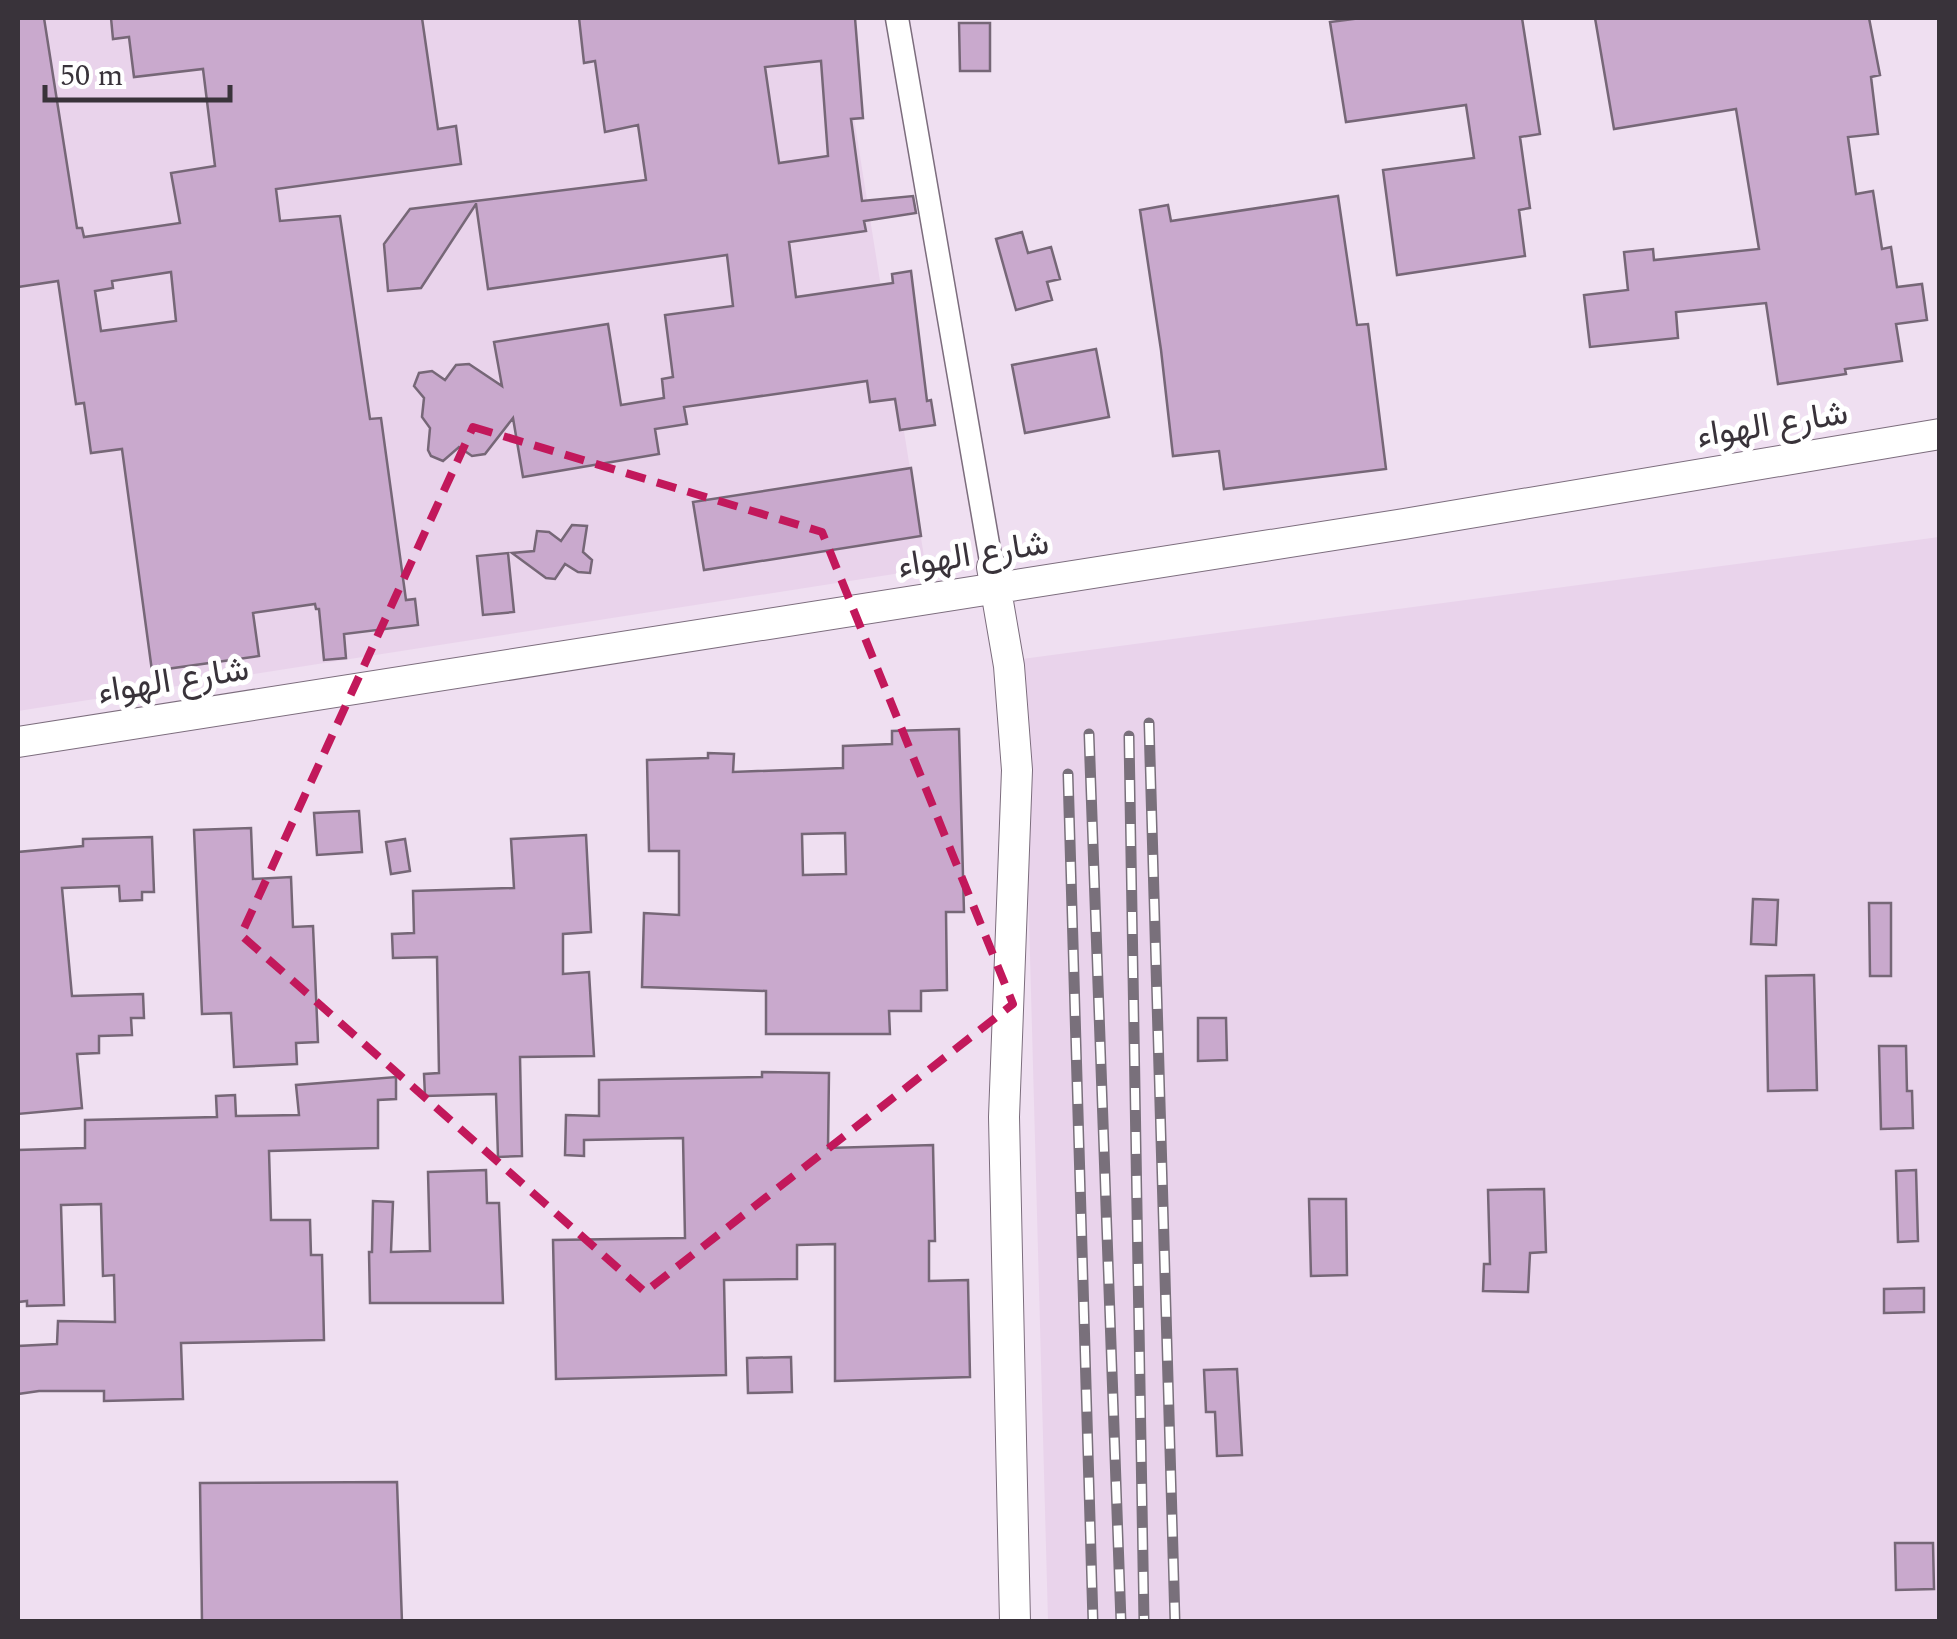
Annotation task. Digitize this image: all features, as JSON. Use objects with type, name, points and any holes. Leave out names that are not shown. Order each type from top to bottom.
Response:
[{"type":"street","points":[[898,18],[1009,666],[1018,770],[1004,1118],[1015,1622]]},
{"type":"street","name":"شارع الهواء","points":[[18,742],[993,577],[1404,524],[1940,434]]},
{"type":"highlighted area","points":[[473,427],[822,532],[1013,1004],[645,1292],[241,935]]},
{"type":"shaded area","points":[[18,18],[838,18],[926,569],[18,711]]},
{"type":"shaded area","points":[[1939,537],[1939,1621],[1048,1621],[1022,659]]},
{"type":"building","points":[[18,18],[44,18],[77,228],[82,228],[84,237],[180,223],[171,173],[215,166],[203,69],[134,77],[129,37],[113,39],[111,18],[422,18],[438,129],[456,126],[461,164],[276,189],[280,221],[340,216],[370,419],[381,418],[406,600],[415,599],[418,625],[344,634],[346,658],[324,660],[319,609],[315,604],[253,613],[259,656],[152,671],[122,449],[91,453],[84,403],[76,404],[58,281],[18,287]],"holes":[[[171,272],[176,321],[101,331],[95,291],[113,288],[112,281]]]},
{"type":"building","points":[[579,18],[855,18],[863,118],[851,119],[862,201],[913,196],[916,213],[864,221],[866,231],[789,242],[796,297],[893,283],[892,274],[911,271],[927,401],[931,400],[935,425],[900,430],[895,399],[870,402],[867,381],[684,407],[687,424],[655,429],[659,454],[523,477],[513,418],[485,454],[472,456],[459,447],[443,461],[431,456],[430,428],[422,417],[424,398],[414,386],[419,373],[432,371],[445,380],[456,365],[469,364],[502,386],[494,342],[608,324],[621,405],[664,398],[662,379],[673,377],[665,315],[733,306],[727,255],[488,289],[476,204],[421,288],[388,291],[384,244],[410,209],[646,180],[638,125],[605,132],[595,61],[584,63]],"holes":[[[821,61],[828,156],[779,163],[765,67]]]},
{"type":"building","points":[[1361,18],[1522,18],[1540,134],[1520,137],[1530,208],[1519,210],[1525,256],[1397,275],[1383,170],[1474,158],[1466,105],[1346,122],[1330,22]]},
{"type":"building","points":[[1595,18],[1869,18],[1880,75],[1871,77],[1878,134],[1848,137],[1856,194],[1873,191],[1882,249],[1891,247],[1897,287],[1922,284],[1927,320],[1896,324],[1902,361],[1778,384],[1766,303],[1676,312],[1678,338],[1590,347],[1584,295],[1628,290],[1624,252],[1653,249],[1654,260],[1759,249],[1736,109],[1614,129]]},
{"type":"building","points":[[959,23],[990,23],[990,71],[960,71]]},
{"type":"building","points":[[1338,196],[1357,325],[1368,324],[1386,469],[1224,489],[1219,451],[1173,456],[1140,210],[1168,205],[1171,221]]},
{"type":"building","points":[[1022,232],[1028,253],[1051,247],[1060,279],[1047,282],[1052,300],[1016,310],[996,239]]},
{"type":"building","points":[[1096,349],[1109,417],[1025,433],[1012,365]]},
{"type":"building","points":[[911,468],[921,536],[704,570],[693,502]]},
{"type":"building","points":[[572,525],[587,526],[583,552],[592,560],[590,573],[578,572],[565,564],[555,579],[546,578],[512,553],[534,551],[537,531],[549,532],[561,541]]},
{"type":"building","points":[[508,553],[514,612],[483,615],[477,556]]},
{"type":"building","points":[[959,729],[964,912],[946,912],[947,990],[921,991],[921,1011],[889,1011],[890,1034],[766,1034],[766,991],[642,987],[644,913],[679,915],[679,851],[649,851],[647,760],[734,754],[733,772],[843,768],[843,746],[892,744],[892,731]],"holes":[[[845,833],[846,874],[803,875],[802,834]]]},
{"type":"building","points":[[359,811],[362,852],[317,855],[314,813]]},
{"type":"building","points":[[251,828],[253,879],[291,877],[293,927],[313,926],[318,1042],[296,1043],[297,1064],[234,1067],[231,1013],[202,1014],[194,830]]},
{"type":"building","points":[[586,835],[591,932],[563,934],[563,974],[589,972],[594,1056],[520,1057],[522,1156],[498,1157],[496,1094],[425,1096],[424,1074],[439,1073],[437,957],[393,958],[392,934],[414,933],[413,891],[514,888],[511,839]]},
{"type":"building","points":[[152,837],[154,892],[142,892],[142,900],[120,901],[119,886],[62,888],[72,996],[143,994],[144,1018],[131,1018],[132,1035],[99,1036],[99,1053],[77,1054],[82,1108],[18,1114],[18,852],[83,846],[83,839]]},
{"type":"building","points":[[405,839],[410,871],[391,874],[386,842]]},
{"type":"building","points":[[1753,899],[1778,900],[1776,945],[1751,944]]},
{"type":"building","points":[[1869,903],[1891,903],[1891,976],[1870,976]]},
{"type":"building","points":[[1814,975],[1817,1090],[1768,1091],[1766,976]]},
{"type":"building","points":[[1198,1018],[1226,1018],[1227,1060],[1198,1061]]},
{"type":"building","points":[[1879,1046],[1906,1046],[1913,1128],[1881,1129]]},
{"type":"building","points":[[762,1072],[829,1073],[828,1148],[933,1145],[935,1241],[929,1241],[929,1281],[968,1280],[970,1377],[835,1381],[835,1244],[797,1245],[797,1279],[724,1280],[726,1375],[556,1379],[553,1240],[685,1238],[683,1138],[584,1140],[584,1156],[565,1155],[566,1115],[599,1116],[599,1080],[762,1077]]},
{"type":"building","points":[[396,1077],[396,1099],[378,1100],[378,1148],[269,1151],[271,1220],[310,1220],[311,1255],[322,1255],[324,1340],[181,1343],[183,1399],[104,1401],[104,1391],[18,1394],[18,1346],[57,1344],[58,1321],[115,1322],[114,1275],[103,1276],[101,1204],[61,1205],[64,1305],[27,1306],[27,1301],[18,1302],[18,1150],[85,1148],[85,1120],[217,1117],[216,1096],[235,1095],[236,1116],[299,1115],[296,1085]]},
{"type":"building","points":[[486,1170],[487,1203],[499,1203],[503,1303],[370,1303],[373,1201],[393,1202],[391,1252],[430,1251],[428,1172]]},
{"type":"building","points":[[1916,1170],[1918,1241],[1898,1242],[1896,1171]]},
{"type":"building","points":[[1544,1189],[1546,1252],[1530,1253],[1528,1292],[1483,1291],[1484,1264],[1490,1264],[1488,1190]]},
{"type":"building","points":[[1309,1199],[1346,1199],[1347,1275],[1311,1276]]},
{"type":"building","points":[[1924,1288],[1924,1312],[1884,1313],[1884,1289]]},
{"type":"building","points":[[791,1357],[792,1392],[748,1393],[747,1358]]},
{"type":"building","points":[[1237,1369],[1242,1455],[1217,1456],[1215,1412],[1206,1412],[1204,1370]]},
{"type":"building","points":[[397,1482],[402,1622],[202,1622],[200,1483]]},
{"type":"building","points":[[1895,1543],[1933,1543],[1934,1589],[1896,1590]]},
{"type":"railway","points":[[1149,723],[1175,1622]]},
{"type":"railway","points":[[1089,734],[1121,1622]]},
{"type":"railway","points":[[1129,736],[1144,1622]]},
{"type":"railway","points":[[1068,774],[1093,1622]]}]
